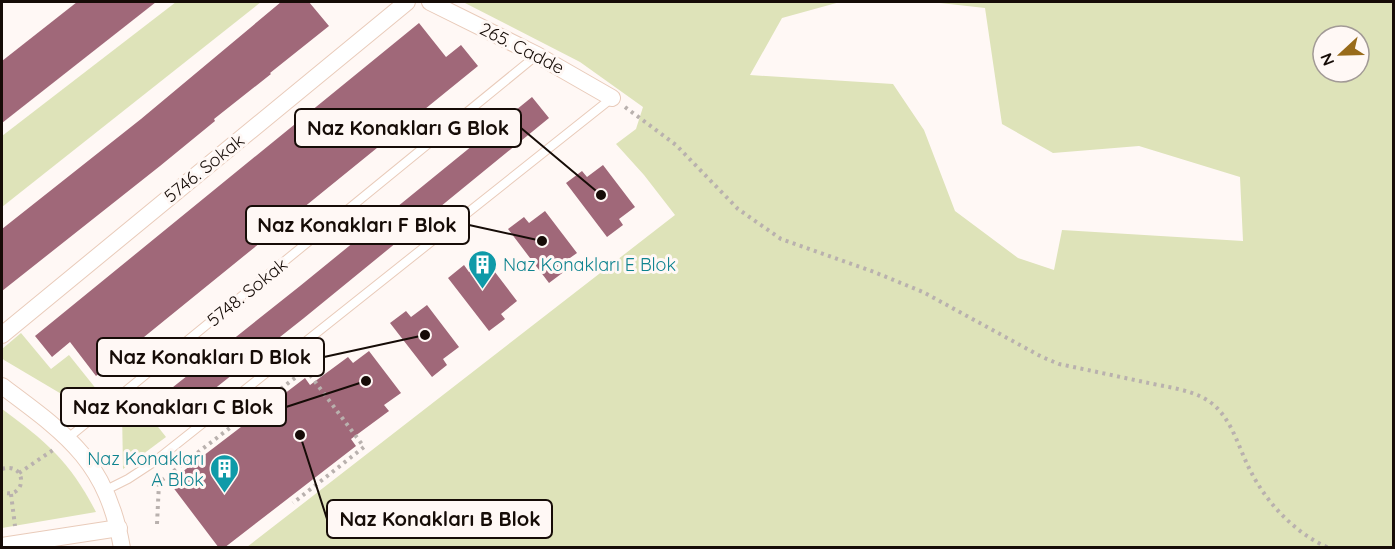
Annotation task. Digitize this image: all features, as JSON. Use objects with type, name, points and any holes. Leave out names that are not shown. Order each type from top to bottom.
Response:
[{"type":"street","name":"5746. Sokak","points":[[2,335],[407,2]]},
{"type":"street","name":"265. Cadde","points":[[430,2],[537,55],[612,98]]},
{"type":"street","points":[[2,386],[68,438],[89,462],[106,490],[119,528],[122,548]]},
{"type":"street","points":[[2,546],[119,528]]},
{"type":"lane","name":"5748. Sokak","points":[[68,438],[537,55]]},
{"type":"lane","points":[[106,490],[154,462],[612,98]]},
{"type":"path","points":[[612,98],[676,145],[738,209],[781,239],[923,292],[1059,364],[1184,391],[1210,402],[1221,412],[1249,469],[1270,501],[1302,532],[1329,548]]},
{"type":"path","points":[[157,524],[160,482],[304,371],[307,371],[364,447],[293,503]]},
{"type":"path","points":[[19,473],[54,450]]},
{"type":"path","points":[[2,470],[12,468],[19,473]]},
{"type":"path","points":[[11,494],[20,486],[19,473]]},
{"type":"path","points":[[2,492],[11,494]]},
{"type":"path","points":[[11,494],[15,526]]},
{"type":"green space","points":[[176,2],[261,2],[2,207],[2,136]]},
{"type":"green space","points":[[463,2],[840,2],[782,18],[750,75],[893,84],[924,130],[955,211],[1018,258],[1054,270],[1062,230],[1243,241],[1240,177],[1139,146],[1053,153],[1002,124],[985,8],[931,2],[1393,2],[1393,547],[247,547],[675,215],[616,144],[636,129],[643,107],[580,62]]},
{"type":"green space","points":[[21,333],[51,369],[69,355],[101,395],[87,406],[80,405],[4,360],[2,349]]},
{"type":"green space","points":[[136,399],[166,437],[123,469],[122,411]]},
{"type":"green space","points":[[2,409],[45,443],[67,466],[96,512],[2,528]]},
{"type":"building","points":[[77,2],[156,2],[2,123],[2,61]]},
{"type":"building","points":[[281,2],[309,2],[329,26],[160,166],[2,291],[2,229],[141,119]]},
{"type":"building","points":[[419,23],[446,57],[461,45],[478,66],[96,376],[70,342],[52,357],[35,336]]},
{"type":"building","points":[[532,97],[549,118],[170,424],[153,403]]},
{"type":"building","points":[[603,165],[635,207],[619,219],[623,225],[607,237],[566,183],[582,171],[587,177]]},
{"type":"building","points":[[545,211],[577,253],[560,265],[565,271],[549,283],[508,229],[524,217],[529,223]]},
{"type":"building","name":"Naz Konakları E Blok","points":[[485,259],[517,301],[501,314],[505,319],[489,331],[448,278],[464,265],[469,272]]},
{"type":"building","points":[[427,305],[459,347],[443,359],[447,365],[432,377],[390,323],[406,311],[411,317]]},
{"type":"building","points":[[369,351],[401,393],[384,405],[389,411],[351,439],[356,446],[224,548],[219,548],[169,482],[305,378],[310,385],[348,357],[353,363]]},
{"type":"place","name":"Naz Konakları G Blok","points":[[601,195]]},
{"type":"place","name":"Naz Konakları F Blok","points":[[542,241]]},
{"type":"place","name":"Naz Konakları E Blok","points":[[482,290]]},
{"type":"place","name":"Naz Konakları D Blok","points":[[425,335]]},
{"type":"place","name":"Naz Konakları C Blok","points":[[366,381]]},
{"type":"place","name":"Naz Konakları B Blok","points":[[300,435]]},
{"type":"place","name":"Naz Konakları A Blok","points":[[225,494]]}]
